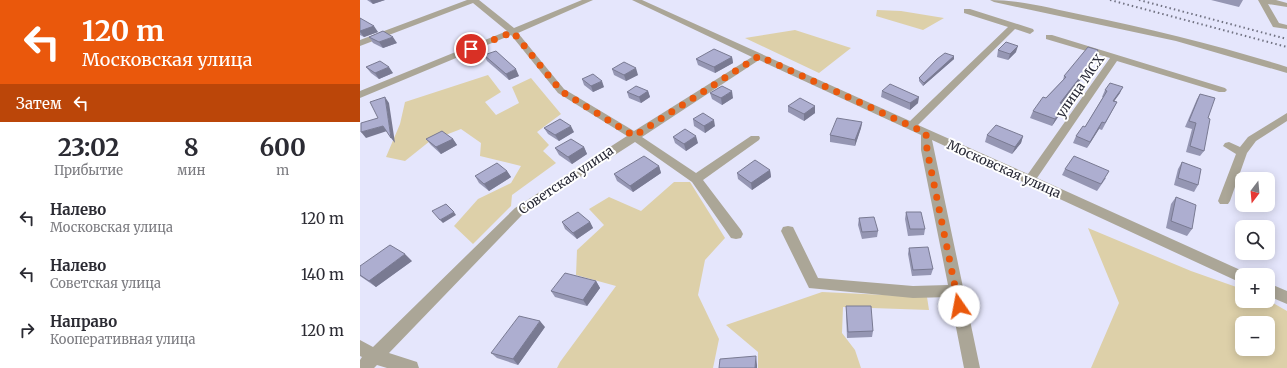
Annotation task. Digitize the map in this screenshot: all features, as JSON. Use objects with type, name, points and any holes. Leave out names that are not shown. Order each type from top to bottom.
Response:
[{"type":"street","points":[[360,43],[474,0],[513,32],[561,91],[634,136],[696,179],[736,234]]},
{"type":"street","points":[[360,95],[589,0]]},
{"type":"street","name":"Московская улица","points":[[636,0],[1235,274]]},
{"type":"street","points":[[994,0],[1152,30],[1197,42],[1287,70]]},
{"type":"street","points":[[1287,5],[1273,1],[1263,1],[1276,25],[1287,27]]},
{"type":"street","points":[[967,11],[1030,31]]},
{"type":"street","points":[[908,125],[914,123],[1013,26]]},
{"type":"street","points":[[1049,37],[1115,57]]},
{"type":"street","name":"Советская улица","points":[[363,368],[519,211],[759,56]]},
{"type":"street","name":"улица МСХ","points":[[1030,180],[1115,57],[1222,90]]},
{"type":"street","points":[[1224,201],[1242,152],[1252,139],[1287,116]]},
{"type":"street","points":[[926,133],[927,150],[972,368]]},
{"type":"street","points":[[696,179],[755,138]]},
{"type":"street","points":[[1229,146],[1242,152]]},
{"type":"street","points":[[788,231],[814,284],[913,292],[956,291]]},
{"type":"street","points":[[1275,292],[1287,298]]},
{"type":"street","points":[[360,347],[374,356],[411,368]]},
{"type":"shaded area","points":[[877,10],[901,11],[944,18],[923,30],[876,16]]},
{"type":"shaded area","points":[[795,30],[851,48],[819,73],[745,38]]},
{"type":"shaded area","points":[[488,75],[501,92],[485,102],[496,115],[519,103],[512,87],[531,78],[561,114],[537,132],[549,145],[543,151],[556,163],[512,195],[511,206],[473,244],[454,226],[478,199],[511,183],[521,166],[480,156],[481,143],[461,129],[430,141],[405,161],[386,157],[400,124],[405,102]]},
{"type":"shaded area","points":[[674,182],[690,182],[725,238],[705,260],[698,295],[719,339],[713,368],[557,368],[616,286],[576,275],[577,250],[604,225],[589,209],[609,197],[641,211]]},
{"type":"shaded area","points":[[1088,228],[1191,271],[1235,287],[1235,308],[1275,308],[1275,304],[1287,311],[1287,368],[1091,368],[1119,303]]},
{"type":"shaded area","points":[[822,292],[927,297],[929,310],[843,307],[842,333],[855,350],[861,368],[758,368],[758,352],[726,325]]},
{"type":"building","points":[[360,18],[374,26],[360,31]]},
{"type":"building","points":[[383,31],[393,37],[379,42],[369,37]]},
{"type":"building","points":[[1006,42],[1018,46],[1010,54],[998,50]]},
{"type":"building","points":[[1088,47],[1098,50],[1088,67],[1060,103],[1065,105],[1055,119],[1033,111],[1043,97],[1046,98],[1066,77],[1064,76]]},
{"type":"building","points":[[714,49],[732,57],[714,67],[696,59]]},
{"type":"building","points":[[496,51],[516,69],[506,74],[484,55]]},
{"type":"building","points":[[945,53],[954,56],[924,83],[919,78],[937,59]]},
{"type":"building","points":[[380,61],[389,67],[375,73],[366,67]]},
{"type":"building","points":[[624,62],[636,68],[624,75],[612,69]]},
{"type":"building","points":[[593,74],[602,81],[591,86],[582,79]]},
{"type":"building","points":[[1110,83],[1123,87],[1113,101],[1117,102],[1105,123],[1102,122],[1090,142],[1076,136],[1083,126],[1085,127],[1107,91],[1105,90]]},
{"type":"building","points":[[890,84],[919,97],[910,103],[882,91]]},
{"type":"building","points":[[636,86],[648,91],[639,97],[627,92]]},
{"type":"building","points":[[722,86],[732,91],[721,98],[710,93]]},
{"type":"building","points":[[1200,94],[1215,98],[1208,118],[1210,119],[1204,151],[1190,146],[1196,123],[1189,121]]},
{"type":"building","points":[[385,97],[391,138],[383,126],[361,132],[361,123],[378,118],[370,102]]},
{"type":"building","points":[[800,98],[815,106],[804,114],[788,106]]},
{"type":"building","points":[[703,113],[714,120],[704,126],[693,119]]},
{"type":"building","points":[[837,118],[862,122],[855,140],[830,135]]},
{"type":"building","points":[[560,119],[571,126],[555,135],[544,128]]},
{"type":"building","points":[[996,125],[1023,136],[1015,147],[987,135]]},
{"type":"building","points":[[685,129],[696,136],[684,144],[673,137]]},
{"type":"building","points":[[442,131],[453,139],[436,147],[426,139]]},
{"type":"building","points":[[571,139],[584,147],[568,157],[555,148]]},
{"type":"building","points":[[644,156],[659,166],[630,186],[614,174]]},
{"type":"building","points":[[1074,156],[1109,171],[1101,184],[1065,169]]},
{"type":"building","points":[[755,160],[770,170],[751,183],[737,173]]},
{"type":"building","points":[[1182,162],[1201,169],[1198,185],[1178,178]]},
{"type":"building","points":[[497,163],[507,171],[484,184],[475,176]]},
{"type":"building","points":[[1176,197],[1196,205],[1192,229],[1171,221]]},
{"type":"building","points":[[446,204],[454,212],[440,220],[432,211]]},
{"type":"building","points":[[578,212],[590,222],[573,233],[562,222]]},
{"type":"building","points":[[906,212],[921,212],[925,229],[910,229]]},
{"type":"building","points":[[874,217],[878,231],[862,232],[859,218]]},
{"type":"building","points":[[390,245],[405,254],[369,281],[360,275],[360,266]]},
{"type":"building","points":[[928,247],[933,269],[913,270],[909,248]]},
{"type":"building","points":[[565,273],[596,281],[583,300],[551,291]]},
{"type":"building","points":[[846,306],[871,306],[873,331],[848,332]]},
{"type":"building","points":[[519,316],[540,321],[513,359],[491,353]]},
{"type":"building","points":[[756,356],[755,368],[719,368],[720,359]]},
{"type":"railway","points":[[1110,0],[1287,47]]},
{"type":"railway","points":[[1139,0],[1287,39]]},
{"type":"route","points":[[471,49],[513,32],[561,91],[634,136],[759,56],[926,133],[927,150],[959,306]]}]
